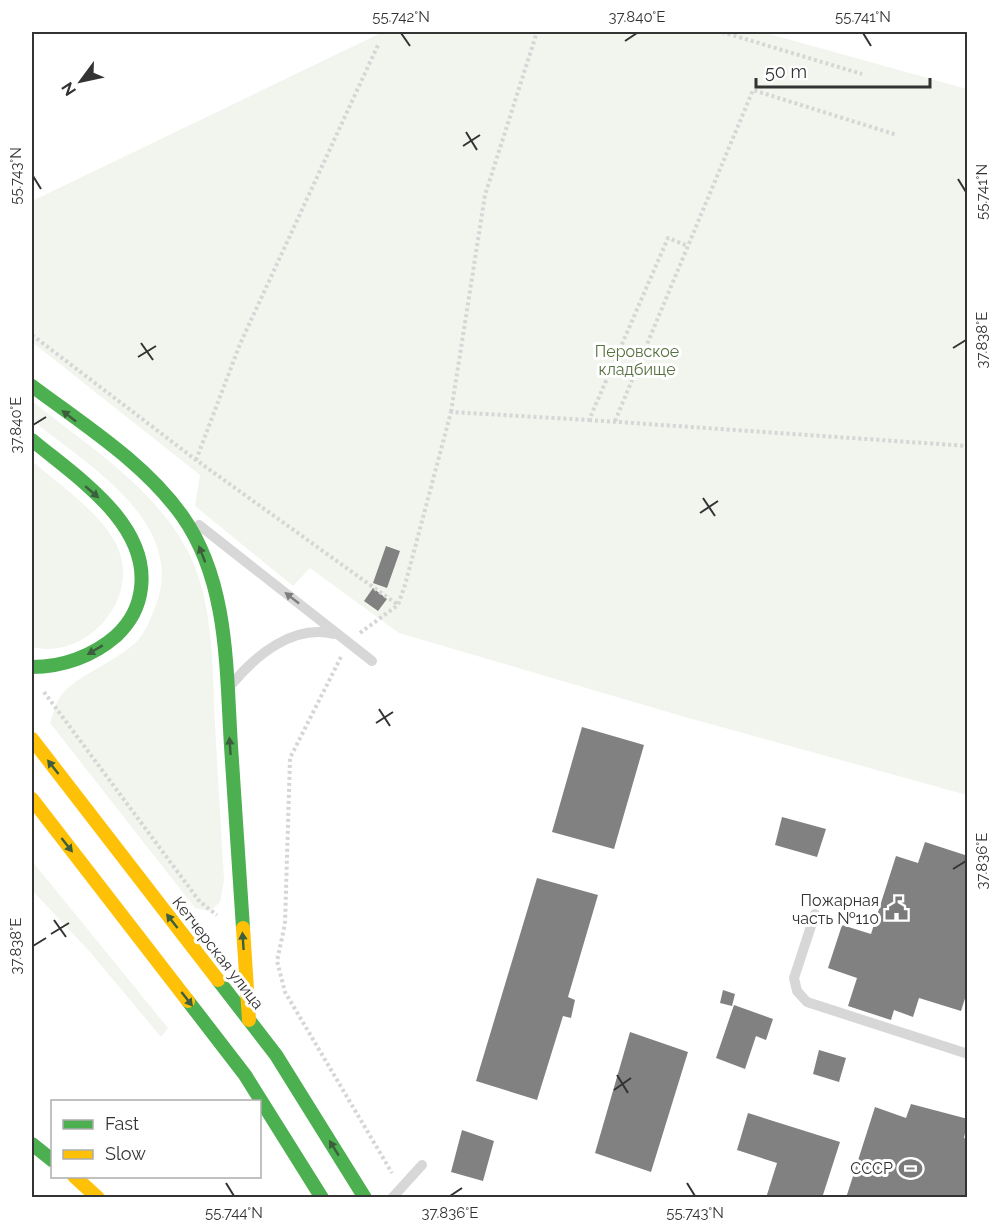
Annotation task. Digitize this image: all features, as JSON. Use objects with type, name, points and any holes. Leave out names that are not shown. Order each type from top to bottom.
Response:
[{"type":"main road","points":[[32,386],[138,470],[173,505],[196,537],[212,579],[223,631],[249,1020]]},
{"type":"main road","points":[[32,440],[102,501],[128,530],[141,559],[143,587],[135,613],[120,633],[105,644],[71,663],[45,668],[32,667]]},
{"type":"main road","name":"Кетчерская улица","points":[[32,739],[276,1055],[364,1197]]},
{"type":"main road","points":[[32,799],[245,1075],[261,1100]]},
{"type":"main road","points":[[261,1100],[322,1197]]},
{"type":"main road","points":[[32,1143],[51,1159]]},
{"type":"main road","points":[[76,1178],[98,1197]]},
{"type":"lane","points":[[173,505],[372,662]]},
{"type":"lane","points":[[227,691],[244,669],[284,639],[322,631],[338,635]]},
{"type":"lane","points":[[815,914],[794,978],[797,991],[807,1002],[968,1054]]},
{"type":"lane","points":[[392,1197],[422,1165]]},
{"type":"path","points":[[401,1188],[285,992],[277,961],[285,924],[290,758],[348,643],[398,605],[405,585],[451,412],[485,195],[537,32]]},
{"type":"path","points":[[722,32],[862,74]]},
{"type":"path","points":[[196,460],[240,344],[378,45]]},
{"type":"path","points":[[615,421],[753,90],[897,135]]},
{"type":"path","points":[[590,420],[668,238],[688,246]]},
{"type":"path","points":[[32,335],[196,460],[398,605]]},
{"type":"path","points":[[451,412],[968,446]]},
{"type":"path","points":[[38,684],[200,902],[243,934]]},
{"type":"path","points":[[269,954],[277,961]]},
{"type":"green space","name":"Перовское кладбище","points":[[383,32],[762,32],[967,89],[967,795],[685,717],[399,633],[310,568],[293,586],[195,506],[200,475],[32,342],[32,201]]},
{"type":"green space","points":[[32,401],[132,481],[167,518],[192,560],[206,606],[210,629],[224,880],[220,902],[210,911],[195,908],[50,723],[58,700],[66,690],[84,676],[118,656],[140,637],[156,605],[162,575],[157,547],[145,522],[126,498],[103,476],[32,420]]},
{"type":"green space","points":[[32,461],[78,499],[100,521],[116,544],[122,564],[122,584],[116,604],[105,621],[90,635],[72,644],[53,649],[32,647]]},
{"type":"green space","points":[[32,861],[168,1028],[161,1037],[90,952],[32,890]]},
{"type":"building","points":[[386,546],[400,551],[387,588],[373,583]]},
{"type":"building","points":[[373,588],[387,599],[378,611],[364,601]]},
{"type":"building","points":[[582,727],[644,745],[614,849],[552,832]]},
{"type":"building","points":[[782,817],[826,829],[817,857],[775,845]]},
{"type":"building","points":[[925,842],[968,856],[968,989],[961,1011],[919,998],[913,1017],[894,1010],[891,1020],[848,1006],[857,978],[828,968],[842,925],[871,934],[896,856],[918,863]]},
{"type":"building","points":[[537,878],[598,895],[568,997],[575,1000],[571,1018],[563,1016],[537,1100],[476,1081]]},
{"type":"building","points":[[723,990],[735,994],[732,1006],[720,1003]]},
{"type":"building","points":[[734,1005],[773,1019],[766,1040],[756,1036],[745,1069],[716,1058]]},
{"type":"building","points":[[630,1032],[688,1052],[651,1172],[595,1153]]},
{"type":"building","points":[[819,1050],[846,1058],[839,1082],[813,1074]]},
{"type":"building","name":"СССР","points":[[911,1104],[968,1119],[964,1138],[968,1139],[968,1198],[846,1198],[875,1107],[906,1118]]},
{"type":"building","points":[[748,1113],[840,1142],[822,1198],[766,1198],[777,1163],[737,1150]]},
{"type":"building","points":[[462,1130],[494,1141],[483,1181],[451,1172]]},
{"type":"traffic: fast","points":[[32,386],[93,430],[151,479],[183,517],[198,543],[209,570],[217,598],[226,658],[243,928]]},
{"type":"traffic: fast","points":[[32,440],[88,486],[122,522],[134,543],[140,564],[141,588],[130,620],[107,643],[77,659],[55,665],[32,667]]},
{"type":"traffic: fast","points":[[218,980],[276,1055],[365,1198]]},
{"type":"traffic: fast","points":[[188,1001],[245,1075],[261,1100]]},
{"type":"traffic: fast","points":[[261,1101],[322,1198]]},
{"type":"traffic: fast","points":[[32,1144],[51,1159]]},
{"type":"traffic: slow","points":[[32,739],[218,980]]},
{"type":"traffic: slow","points":[[32,799],[188,1001]]},
{"type":"traffic: slow","points":[[243,928],[249,1020]]},
{"type":"traffic: slow","points":[[76,1178],[98,1198]]},
{"type":"place","name":"Пожарная часть №110","points":[[897,909]]},
{"type":"place","name":"СССР","points":[[911,1168]]}]
